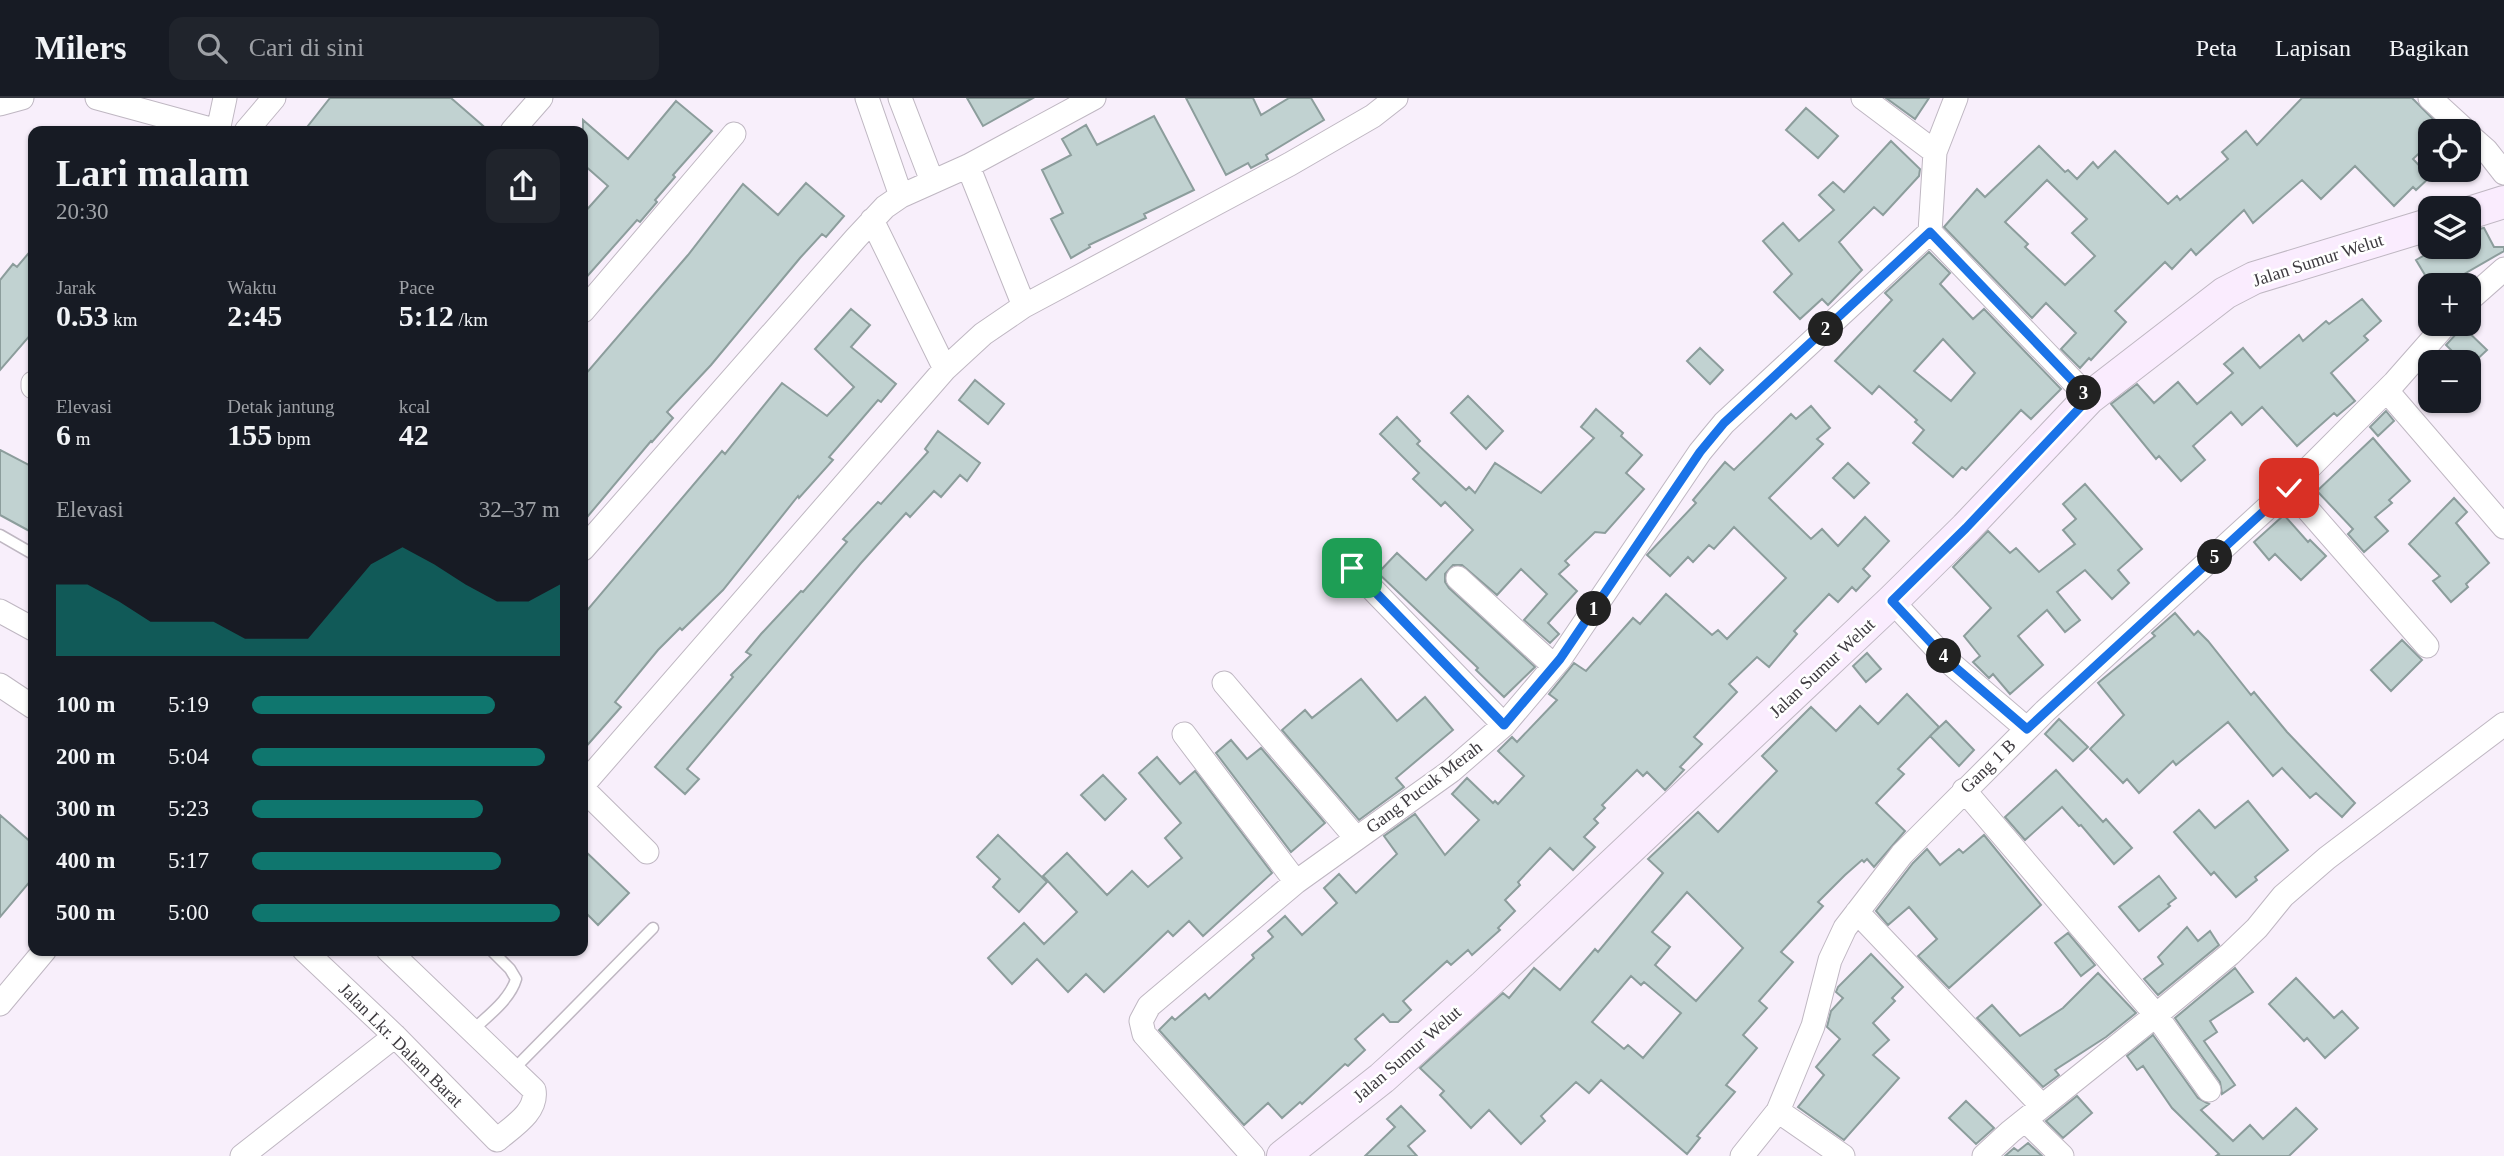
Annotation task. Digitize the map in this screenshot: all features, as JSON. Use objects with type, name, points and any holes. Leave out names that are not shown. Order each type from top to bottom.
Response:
[{"type":"street","points":[[0,104],[22,98]]},
{"type":"street","points":[[97,98],[197,126]]},
{"type":"street","points":[[250,126],[274,98]]},
{"type":"street","points":[[516,126],[541,98]]},
{"type":"street","points":[[867,98],[901,196]]},
{"type":"street","points":[[900,98],[932,181]]},
{"type":"street","points":[[588,542],[872,220],[901,196],[968,166],[1094,98]]},
{"type":"street","points":[[588,781],[945,369],[983,334],[1024,306],[1290,164],[1373,116],[1396,98]]},
{"type":"street","points":[[1863,98],[1935,152]]},
{"type":"street","points":[[1956,98],[1935,152],[1930,232],[2089,398]]},
{"type":"street","points":[[2430,98],[2452,119]]},
{"type":"street","points":[[218,100],[218,126]]},
{"type":"street","points":[[588,305],[734,134]]},
{"type":"street","points":[[2481,146],[2504,173]]},
{"type":"street","points":[[968,166],[1024,306]]},
{"type":"street","points":[[2481,209],[2504,202]]},
{"type":"street","points":[[872,220],[945,369]]},
{"type":"street","name":"Jalan Sumur Welut","points":[[1283,1156],[1382,1078],[1474,996],[1892,601],[1966,528],[2089,398],[2225,293],[2254,278],[2418,228]]},
{"type":"street","name":"Gang Pucuk Merah","points":[[1253,1156],[1144,1034],[1142,1021],[1149,1006],[1296,882],[1451,771],[1504,725],[1555,666],[1700,452],[1724,423],[1930,232]]},
{"type":"street","points":[[2481,289],[2504,269]]},
{"type":"street","name":"Gang 1 B","points":[[1742,1156],[1778,1111],[1813,1026],[1830,960],[1845,928],[1902,854],[2027,729],[2289,488],[2387,391],[2435,336]]},
{"type":"street","points":[[2387,391],[2504,527]]},
{"type":"street","points":[[2289,488],[2427,646]]},
{"type":"street","points":[[1352,568],[1504,725]]},
{"type":"street","points":[[1458,578],[1555,666]]},
{"type":"street","points":[[1892,601],[1949,662],[2027,729]]},
{"type":"street","points":[[0,611],[28,626]]},
{"type":"street","points":[[1224,683],[1356,838]]},
{"type":"street","points":[[0,685],[28,704]]},
{"type":"street","points":[[1984,1156],[2239,945],[2283,896],[2327,858],[2504,724]]},
{"type":"street","points":[[1184,734],[1296,882]]},
{"type":"street","points":[[1964,790],[2156,1015],[2208,1090]]},
{"type":"street","points":[[588,792],[647,852]]},
{"type":"street","points":[[1857,912],[2033,1113],[2062,1156]]},
{"type":"street","points":[[0,1004],[40,956]]},
{"type":"street","name":"Jalan Lkr. Dalam Barat","points":[[310,956],[395,1036],[497,1140],[532,1108],[535,1098],[534,1090],[513,1070]]},
{"type":"street","points":[[394,956],[513,1070]]},
{"type":"street","points":[[242,1156],[395,1036]]},
{"type":"street","points":[[1778,1111],[1843,1156]]},
{"type":"lane","points":[[0,535],[28,551]]},
{"type":"lane","points":[[513,1070],[653,928]]},
{"type":"lane","points":[[472,1031],[499,1005],[516,979],[497,956]]},
{"type":"building","points":[[330,98],[451,98],[483,126],[308,126]]},
{"type":"building","points":[[967,98],[1033,98],[983,126]]},
{"type":"building","points":[[1186,98],[1253,98],[1261,115],[1289,98],[1311,98],[1324,120],[1266,155],[1268,159],[1251,168],[1248,163],[1226,175]]},
{"type":"building","points":[[1886,98],[1929,98],[1915,119]]},
{"type":"building","points":[[2302,98],[2412,98],[2433,119],[2418,119],[2418,154],[2413,159],[2418,164],[2418,182],[2425,182],[2416,190],[2413,187],[2394,206],[2355,166],[2321,199],[2302,180],[2253,223],[2244,210],[2196,255],[2191,249],[2172,269],[2165,262],[2115,311],[2126,322],[2091,360],[2089,358],[2080,368],[2061,349],[2076,333],[2046,303],[2032,318],[1944,227],[1977,189],[1985,197],[2039,146],[2065,172],[2068,170],[2077,179],[2093,162],[2098,168],[2115,151],[2168,204],[2177,196],[2180,200],[2228,159],[2222,152],[2246,131],[2257,145]],"holes":[[[2047,180],[2087,219],[2072,233],[2095,256],[2065,285],[2025,247],[2028,244],[2005,222]]]},
{"type":"building","points":[[676,101],[712,131],[673,175],[675,177],[640,222],[637,220],[588,275],[588,208],[608,186],[588,168],[588,126],[583,126],[583,120],[628,159]]},
{"type":"building","points":[[1806,108],[1838,136],[1818,158],[1786,130]]},
{"type":"building","points":[[1154,116],[1194,190],[1144,214],[1146,218],[1089,245],[1090,247],[1071,258],[1051,219],[1063,213],[1042,170],[1071,155],[1062,139],[1086,125],[1097,145]]},
{"type":"building","points":[[1891,141],[1920,169],[1919,176],[1883,215],[1874,207],[1839,242],[1862,270],[1828,305],[1822,299],[1800,319],[1774,292],[1792,274],[1763,241],[1783,223],[1799,241],[1834,210],[1819,195],[1833,182],[1844,192]]},
{"type":"building","points":[[806,183],[844,216],[826,237],[822,234],[800,258],[711,365],[667,412],[673,418],[588,516],[588,371],[688,255],[743,184],[778,215]]},
{"type":"building","points":[[2484,228],[2494,247],[2504,247],[2504,251],[2466,273],[2424,273],[2416,260],[2418,259],[2481,259],[2481,229]]},
{"type":"building","points":[[1929,252],[1950,273],[1940,284],[1973,319],[1984,309],[2061,389],[2031,419],[2021,410],[1966,470],[1962,467],[1953,477],[1913,443],[1924,430],[1915,422],[1917,420],[1879,386],[1872,394],[1835,361],[1892,300],[1885,293]],"holes":[[[1943,339],[1975,373],[1951,401],[1914,371]]]},
{"type":"building","points":[[28,254],[28,338],[0,370],[0,280],[13,264],[17,267]]},
{"type":"building","points":[[2362,299],[2381,321],[2364,336],[2368,340],[2331,373],[2355,401],[2337,416],[2334,413],[2297,446],[2262,407],[2242,425],[2231,412],[2193,446],[2205,460],[2181,481],[2159,456],[2156,459],[2111,404],[2137,384],[2154,403],[2178,382],[2197,404],[2233,373],[2224,364],[2243,348],[2260,368],[2299,335],[2303,341],[2326,321],[2329,324]]},
{"type":"building","points":[[851,309],[870,325],[851,347],[896,384],[881,402],[878,400],[829,457],[833,460],[799,498],[798,496],[723,590],[658,650],[615,702],[621,707],[588,744],[588,609],[722,451],[725,454],[782,383],[827,416],[854,387],[815,349]]},
{"type":"building","points":[[2454,336],[2472,336],[2487,350],[2481,356],[2481,350],[2451,350],[2446,345]]},
{"type":"building","points":[[1700,348],[1723,370],[1710,384],[1687,361]]},
{"type":"building","points":[[975,380],[1004,404],[988,424],[959,400]]},
{"type":"building","points":[[1468,396],[1503,431],[1486,449],[1451,413]]},
{"type":"building","points":[[1811,406],[1830,428],[1817,439],[1823,444],[1769,498],[1811,539],[1822,529],[1838,546],[1865,517],[1889,541],[1863,569],[1870,576],[1856,591],[1852,587],[1838,602],[1829,594],[1794,631],[1797,634],[1769,667],[1757,657],[1729,684],[1737,692],[1694,737],[1702,744],[1680,767],[1684,770],[1665,790],[1647,772],[1643,776],[1637,770],[1602,805],[1605,808],[1594,819],[1598,823],[1584,837],[1595,847],[1573,870],[1550,848],[1505,900],[1515,911],[1498,928],[1500,930],[1472,955],[1468,950],[1451,965],[1447,961],[1403,1001],[1411,1010],[1398,1022],[1390,1022],[1383,1014],[1355,1039],[1365,1050],[1348,1066],[1345,1064],[1302,1104],[1300,1102],[1282,1118],[1268,1103],[1244,1125],[1159,1030],[1172,1017],[1175,1020],[1205,994],[1209,999],[1254,958],[1252,955],[1273,937],[1268,931],[1285,916],[1302,935],[1337,903],[1324,888],[1339,874],[1356,893],[1397,854],[1384,836],[1415,814],[1445,855],[1479,820],[1452,794],[1467,778],[1493,803],[1495,801],[1498,804],[1524,776],[1498,751],[1512,737],[1517,742],[1557,700],[1549,694],[1574,663],[1586,671],[1633,618],[1640,624],[1666,594],[1712,635],[1718,630],[1727,639],[1786,578],[1734,527],[1714,549],[1709,545],[1693,562],[1688,557],[1670,576],[1647,555],[1696,503],[1693,500],[1725,462],[1734,470],[1791,414],[1796,419]]},
{"type":"building","points":[[1596,409],[1623,433],[1621,436],[1642,455],[1626,473],[1644,489],[1605,533],[1595,532],[1565,561],[1569,565],[1559,574],[1577,591],[1548,623],[1559,634],[1550,643],[1524,620],[1547,594],[1521,569],[1497,595],[1462,565],[1453,565],[1445,574],[1445,582],[1449,588],[1535,667],[1504,697],[1476,670],[1478,668],[1378,573],[1397,553],[1426,580],[1473,530],[1445,502],[1441,506],[1413,479],[1419,473],[1380,434],[1397,417],[1420,441],[1417,444],[1466,490],[1469,487],[1475,493],[1495,463],[1541,493],[1594,438],[1581,427]]},
{"type":"building","points":[[2386,411],[2394,421],[2378,436],[2370,427]]},
{"type":"building","points":[[938,431],[980,463],[967,481],[960,475],[941,497],[934,491],[910,517],[906,513],[861,563],[687,769],[699,779],[685,794],[655,767],[733,677],[731,675],[751,655],[746,652],[761,634],[847,542],[843,539],[878,502],[881,504],[928,452],[925,449]]},
{"type":"building","points":[[2373,438],[2410,481],[2389,500],[2392,503],[2375,517],[2388,531],[2364,552],[2348,534],[2353,529],[2317,491]]},
{"type":"building","points":[[0,450],[28,464],[28,530],[0,515]]},
{"type":"building","points":[[1848,463],[1869,483],[1854,498],[1833,478]]},
{"type":"building","points":[[2085,484],[2142,549],[2118,570],[2129,583],[2112,599],[2085,570],[2057,592],[2080,620],[2065,632],[2047,610],[2018,636],[2043,665],[2010,694],[1993,674],[1989,678],[1973,662],[1980,656],[1964,636],[1991,608],[1953,567],[1988,531],[2010,553],[2016,548],[2039,572],[2075,544],[2063,530],[2076,519],[2063,504]]},
{"type":"building","points":[[2454,498],[2467,512],[2456,523],[2489,563],[2451,602],[2433,581],[2440,576],[2409,544]]},
{"type":"building","points":[[2284,515],[2308,542],[2310,540],[2326,556],[2301,580],[2275,554],[2269,560],[2254,542]]},
{"type":"building","points":[[2175,613],[2194,635],[2198,631],[2208,641],[2251,695],[2254,692],[2287,732],[2355,803],[2342,817],[2316,793],[2310,798],[2282,768],[2273,776],[2228,722],[2176,765],[2173,761],[2139,793],[2127,779],[2123,783],[2090,749],[2124,715],[2098,683],[2155,636],[2152,633]]},
{"type":"building","points":[[2402,640],[2422,660],[2391,691],[2371,670]]},
{"type":"building","points":[[1867,653],[1881,669],[1866,682],[1853,666]]},
{"type":"building","points":[[1361,679],[1397,721],[1425,697],[1453,730],[1396,778],[1404,787],[1359,820],[1282,730],[1305,710],[1312,718]]},
{"type":"building","points":[[1907,694],[1939,727],[1898,769],[1904,774],[1876,803],[1905,831],[1874,867],[1867,859],[1864,862],[1862,860],[1845,875],[1818,902],[1823,906],[1781,952],[1793,962],[1759,1001],[1767,1008],[1743,1035],[1757,1048],[1726,1085],[1735,1092],[1697,1136],[1700,1138],[1687,1154],[1601,1080],[1589,1093],[1576,1082],[1541,1116],[1545,1121],[1521,1144],[1489,1110],[1471,1128],[1440,1095],[1444,1091],[1420,1068],[1503,993],[1509,998],[1534,968],[1560,990],[1595,949],[1598,952],[1663,873],[1648,859],[1698,812],[1718,832],[1777,771],[1762,756],[1811,707],[1836,731],[1860,706],[1878,724]],"holes":[[[1687,892],[1743,948],[1696,1001],[1655,965],[1670,947],[1652,932]],[[1631,976],[1641,985],[1644,982],[1681,1013],[1643,1058],[1628,1045],[1624,1049],[1592,1022]]]},
{"type":"building","points":[[2059,719],[2088,747],[2073,761],[2045,734]]},
{"type":"building","points":[[1946,721],[1974,750],[1959,766],[1930,736]]},
{"type":"building","points":[[1231,740],[1247,759],[1261,748],[1325,823],[1291,852],[1216,753]]},
{"type":"building","points":[[1157,757],[1180,784],[1195,771],[1272,873],[1203,936],[1189,921],[1173,936],[1168,931],[1104,992],[1086,974],[1068,992],[1037,959],[1012,984],[988,958],[1024,923],[1044,944],[1077,912],[1043,876],[1067,853],[1107,895],[1132,871],[1148,887],[1182,858],[1165,838],[1181,823],[1139,773]]},
{"type":"building","points":[[2056,770],[2103,822],[2106,819],[2132,848],[2114,864],[2062,807],[2025,840],[2005,817]]},
{"type":"building","points":[[1103,775],[1126,799],[1105,820],[1081,795]]},
{"type":"building","points":[[2248,801],[2288,850],[2236,897],[2214,872],[2211,875],[2174,832],[2199,810],[2215,828]]},
{"type":"building","points":[[0,815],[28,840],[28,884],[0,917]]},
{"type":"building","points":[[998,835],[1047,882],[1019,912],[993,887],[1000,879],[977,857]]},
{"type":"building","points":[[1984,835],[2041,905],[1949,988],[1918,956],[1937,939],[1909,907],[1888,925],[1876,911],[1927,849],[1940,865],[1959,849],[1963,853]]},
{"type":"building","points":[[588,854],[629,893],[598,925],[588,915]]},
{"type":"building","points":[[2159,876],[2176,898],[2139,931],[2119,907]]},
{"type":"building","points":[[2187,927],[2198,941],[2210,931],[2219,945],[2158,995],[2144,979],[2163,964],[2158,957]]},
{"type":"building","points":[[2068,933],[2095,965],[2081,976],[2055,943]]},
{"type":"building","points":[[1871,954],[1903,987],[1892,998],[1895,1001],[1873,1023],[1889,1040],[1873,1055],[1899,1078],[1844,1140],[1798,1107],[1824,1075],[1816,1067],[1840,1039],[1827,1027],[1831,1011],[1843,998],[1836,992],[1838,987]]},
{"type":"building","points":[[2235,968],[2253,992],[2210,1021],[2217,1032],[2204,1041],[2235,1085],[2222,1094],[2220,1082],[2175,1018]]},
{"type":"building","points":[[2098,973],[2136,1013],[2106,1037],[2055,1070],[2059,1075],[2043,1087],[1977,1018],[1992,1005],[2020,1036],[2063,1008]]},
{"type":"building","points":[[2296,978],[2334,1018],[2342,1011],[2358,1028],[2325,1058],[2307,1038],[2304,1041],[2269,1004]]},
{"type":"building","points":[[2153,1035],[2198,1098],[2209,1104],[2201,1110],[2233,1141],[2250,1125],[2263,1139],[2296,1108],[2317,1129],[2289,1156],[2216,1156],[2219,1154],[2172,1108],[2143,1066],[2137,1070],[2127,1056]]},
{"type":"building","points":[[2077,1096],[2092,1113],[2063,1138],[2046,1121]]},
{"type":"building","points":[[1966,1101],[1994,1128],[1976,1144],[1949,1118]]},
{"type":"building","points":[[1401,1106],[1425,1131],[1408,1146],[1417,1156],[1365,1156],[1395,1127],[1387,1119]]},
{"type":"building","points":[[2028,1143],[2042,1156],[2005,1156],[2014,1148],[2018,1151]]},
{"type":"route","points":[[1352,568],[1504,725],[1560,659],[1700,452],[1724,423],[1930,232],[2089,398],[1966,528],[1892,601],[1949,662],[2027,729],[2289,488]]}]
